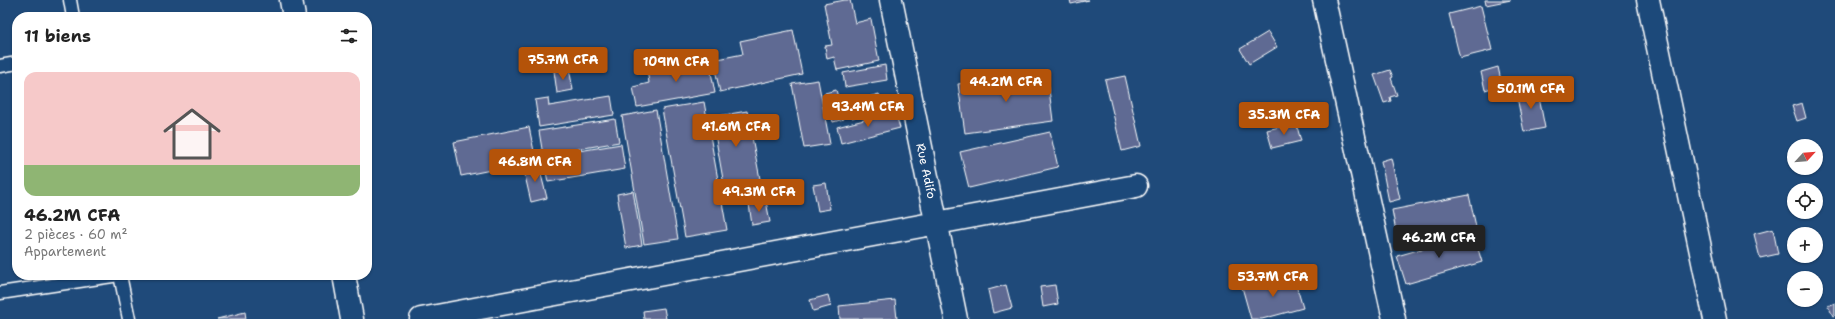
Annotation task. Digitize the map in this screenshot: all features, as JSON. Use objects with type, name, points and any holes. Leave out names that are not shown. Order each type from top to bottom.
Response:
[{"type":"street","name":"Rue Adifo","points":[[891,0],[956,319]]},
{"type":"street","points":[[1324,0],[1394,319]]},
{"type":"street","points":[[1648,0],[1715,319]]},
{"type":"street","points":[[421,319],[1136,186]]},
{"type":"street","points":[[345,280],[352,319]]},
{"type":"lane","points":[[70,0],[73,12]]},
{"type":"lane","points":[[0,66],[12,64]]},
{"type":"lane","points":[[0,293],[86,280]]},
{"type":"lane","points":[[120,280],[129,319]]},
{"type":"building","points":[[850,0],[855,23],[871,19],[879,61],[837,70],[834,57],[827,59],[825,46],[832,45],[824,4]]},
{"type":"building","points":[[1070,0],[1089,0],[1071,4]]},
{"type":"building","points":[[1485,0],[1511,0],[1486,5]]},
{"type":"building","points":[[1481,6],[1492,50],[1460,58],[1449,14]]},
{"type":"building","points":[[793,30],[802,74],[720,92],[713,60],[743,54],[740,41]]},
{"type":"building","points":[[1268,32],[1277,47],[1249,64],[1240,49]]},
{"type":"building","points":[[708,57],[715,93],[637,107],[633,87],[649,83],[647,69]]},
{"type":"building","points":[[885,65],[887,80],[845,87],[843,73]]},
{"type":"building","points":[[1498,67],[1502,85],[1485,90],[1481,72]]},
{"type":"building","points":[[569,68],[573,90],[557,93],[554,71]]},
{"type":"building","points":[[1390,70],[1397,95],[1390,97],[1391,101],[1384,103],[1374,75]]},
{"type":"building","points":[[1047,73],[1053,121],[965,133],[958,84]]},
{"type":"building","points":[[1125,76],[1141,146],[1122,151],[1105,80]]},
{"type":"building","points":[[818,80],[830,144],[804,148],[792,84]]},
{"type":"building","points":[[1537,87],[1545,128],[1524,132],[1516,92]]},
{"type":"building","points":[[836,90],[844,119],[833,122],[825,93]]},
{"type":"building","points":[[879,94],[884,109],[852,118],[847,103]]},
{"type":"building","points":[[611,96],[614,115],[539,127],[535,100],[548,98],[549,106]]},
{"type":"building","points":[[704,102],[727,230],[685,237],[662,109]]},
{"type":"building","points":[[1802,103],[1806,118],[1797,121],[1792,106]]},
{"type":"building","points":[[656,110],[678,239],[644,244],[622,116]]},
{"type":"building","points":[[747,111],[760,179],[724,185],[712,117]]},
{"type":"building","points":[[895,112],[900,128],[841,143],[837,127]]},
{"type":"building","points":[[615,119],[619,142],[543,155],[539,131]]},
{"type":"building","points":[[1296,123],[1301,141],[1272,148],[1267,130]]},
{"type":"building","points":[[529,127],[536,161],[461,176],[454,142]]},
{"type":"building","points":[[1050,132],[1058,167],[969,188],[960,152]]},
{"type":"building","points":[[621,144],[625,169],[548,182],[543,157]]},
{"type":"building","points":[[1391,158],[1400,199],[1389,202],[1381,161]]},
{"type":"building","points":[[538,163],[547,198],[531,202],[523,167]]},
{"type":"building","points":[[826,183],[830,209],[818,211],[813,185]]},
{"type":"building","points":[[633,191],[642,245],[626,248],[617,194]]},
{"type":"building","points":[[1469,195],[1477,231],[1399,247],[1392,210]]},
{"type":"building","points":[[766,201],[770,222],[752,225],[749,204]]},
{"type":"building","points":[[1773,229],[1778,254],[1760,258],[1754,234]]},
{"type":"building","points":[[1474,236],[1482,262],[1406,284],[1397,256],[1453,240],[1454,242]]},
{"type":"building","points":[[1293,274],[1303,308],[1262,319],[1251,319],[1242,287]]},
{"type":"building","points":[[1006,285],[1012,308],[993,313],[988,290]]},
{"type":"building","points":[[1055,285],[1058,304],[1043,307],[1040,287]]},
{"type":"building","points":[[828,295],[831,306],[813,311],[810,300]]},
{"type":"building","points":[[895,300],[897,319],[840,319],[839,306]]},
{"type":"building","points":[[1835,303],[1835,315],[1833,316],[1828,306]]},
{"type":"building","points":[[664,308],[666,319],[644,319],[643,311]]},
{"type":"building","points":[[245,312],[246,319],[217,319]]}]
